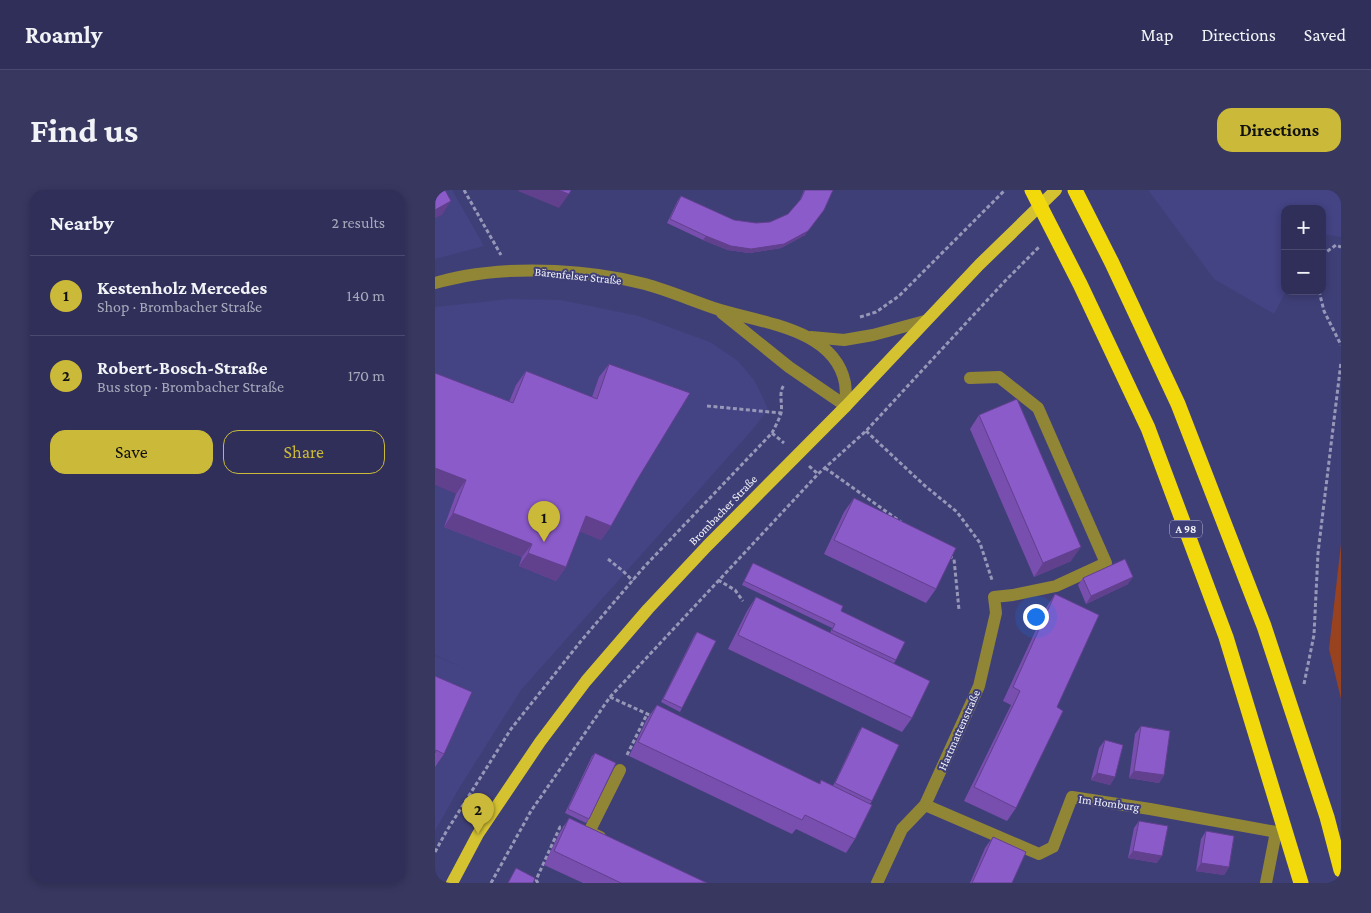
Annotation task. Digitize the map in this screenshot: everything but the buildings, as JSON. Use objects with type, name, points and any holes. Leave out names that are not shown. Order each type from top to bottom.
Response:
[{"type":"highway","name":"A 98","points":[[1032,190],[1080,284],[1148,428],[1226,637],[1301,883]]},
{"type":"highway","points":[[1075,190],[1179,404],[1264,626],[1327,818],[1341,870]]},
{"type":"main road","name":"Brombacher Straße","points":[[452,883],[478,834],[540,742],[586,681],[647,609],[846,406],[979,265],[1056,190]]},
{"type":"street","name":"Bärenfelser Straße","points":[[435,283],[465,276],[509,271],[555,271],[603,276],[644,284],[718,309],[784,327],[806,336],[823,347],[838,364],[845,383],[846,406]]},
{"type":"street","name":"Bärenfelser Straße","points":[[718,309],[789,367],[846,406]]},
{"type":"street","name":"Bärenfelser Straße","points":[[806,336],[844,340],[873,336],[925,321]]},
{"type":"street","points":[[969,378],[999,377],[1038,408],[1106,563],[1056,586],[994,597]]},
{"type":"street","name":"Hartmattenstraße","points":[[877,883],[902,829],[925,805],[979,686],[997,613],[994,597]]},
{"type":"street","points":[[614,844],[589,832],[620,770]]},
{"type":"street","name":"Im Homburg","points":[[925,805],[1039,854],[1053,847],[1072,797],[1276,832],[1266,883]]},
{"type":"path","points":[[464,190],[509,271]]},
{"type":"path","points":[[855,318],[877,312],[899,296],[1005,190]]},
{"type":"path","points":[[1326,252],[1336,245],[1341,247]]},
{"type":"path","points":[[491,883],[531,811],[611,697],[818,474],[866,431],[1005,281],[1040,246]]},
{"type":"path","points":[[1320,295],[1324,310],[1341,345]]},
{"type":"path","points":[[1303,688],[1314,634],[1319,553],[1341,362]]},
{"type":"path","points":[[435,852],[511,728],[581,641],[633,581],[772,433],[781,412],[782,386],[798,373]]},
{"type":"path","points":[[707,406],[781,412]]},
{"type":"path","points":[[866,431],[924,485],[957,512],[980,543],[991,576],[994,597]]},
{"type":"path","points":[[825,468],[903,523]]},
{"type":"path","points":[[947,554],[954,559],[959,610]]},
{"type":"path","points":[[608,559],[623,570],[633,581]]},
{"type":"path","points":[[718,580],[735,590],[743,601]]},
{"type":"path","points":[[611,697],[656,717]]},
{"type":"path","points":[[620,770],[647,714]]},
{"type":"path","points":[[539,883],[536,880],[560,827],[589,832]]},
{"type":"shaded area","points":[[435,190],[452,190],[484,246],[435,259]]},
{"type":"shaded area","points":[[1148,190],[1341,190],[1341,237],[1326,235],[1326,205],[1281,205],[1281,295],[1284,295],[1274,314],[1214,279]]},
{"type":"shaded area","points":[[509,299],[561,300],[639,316],[710,342],[738,361],[754,380],[768,410],[521,690],[458,790],[435,831],[435,656],[462,667],[435,655],[435,307]]},
{"type":"shaded area","points":[[1341,544],[1341,699],[1329,649]]},
{"type":"place","name":"Kestenholz Mercedes","points":[[544,542]]},
{"type":"place","name":"Robert-Bosch-Straße","points":[[478,834]]}]
